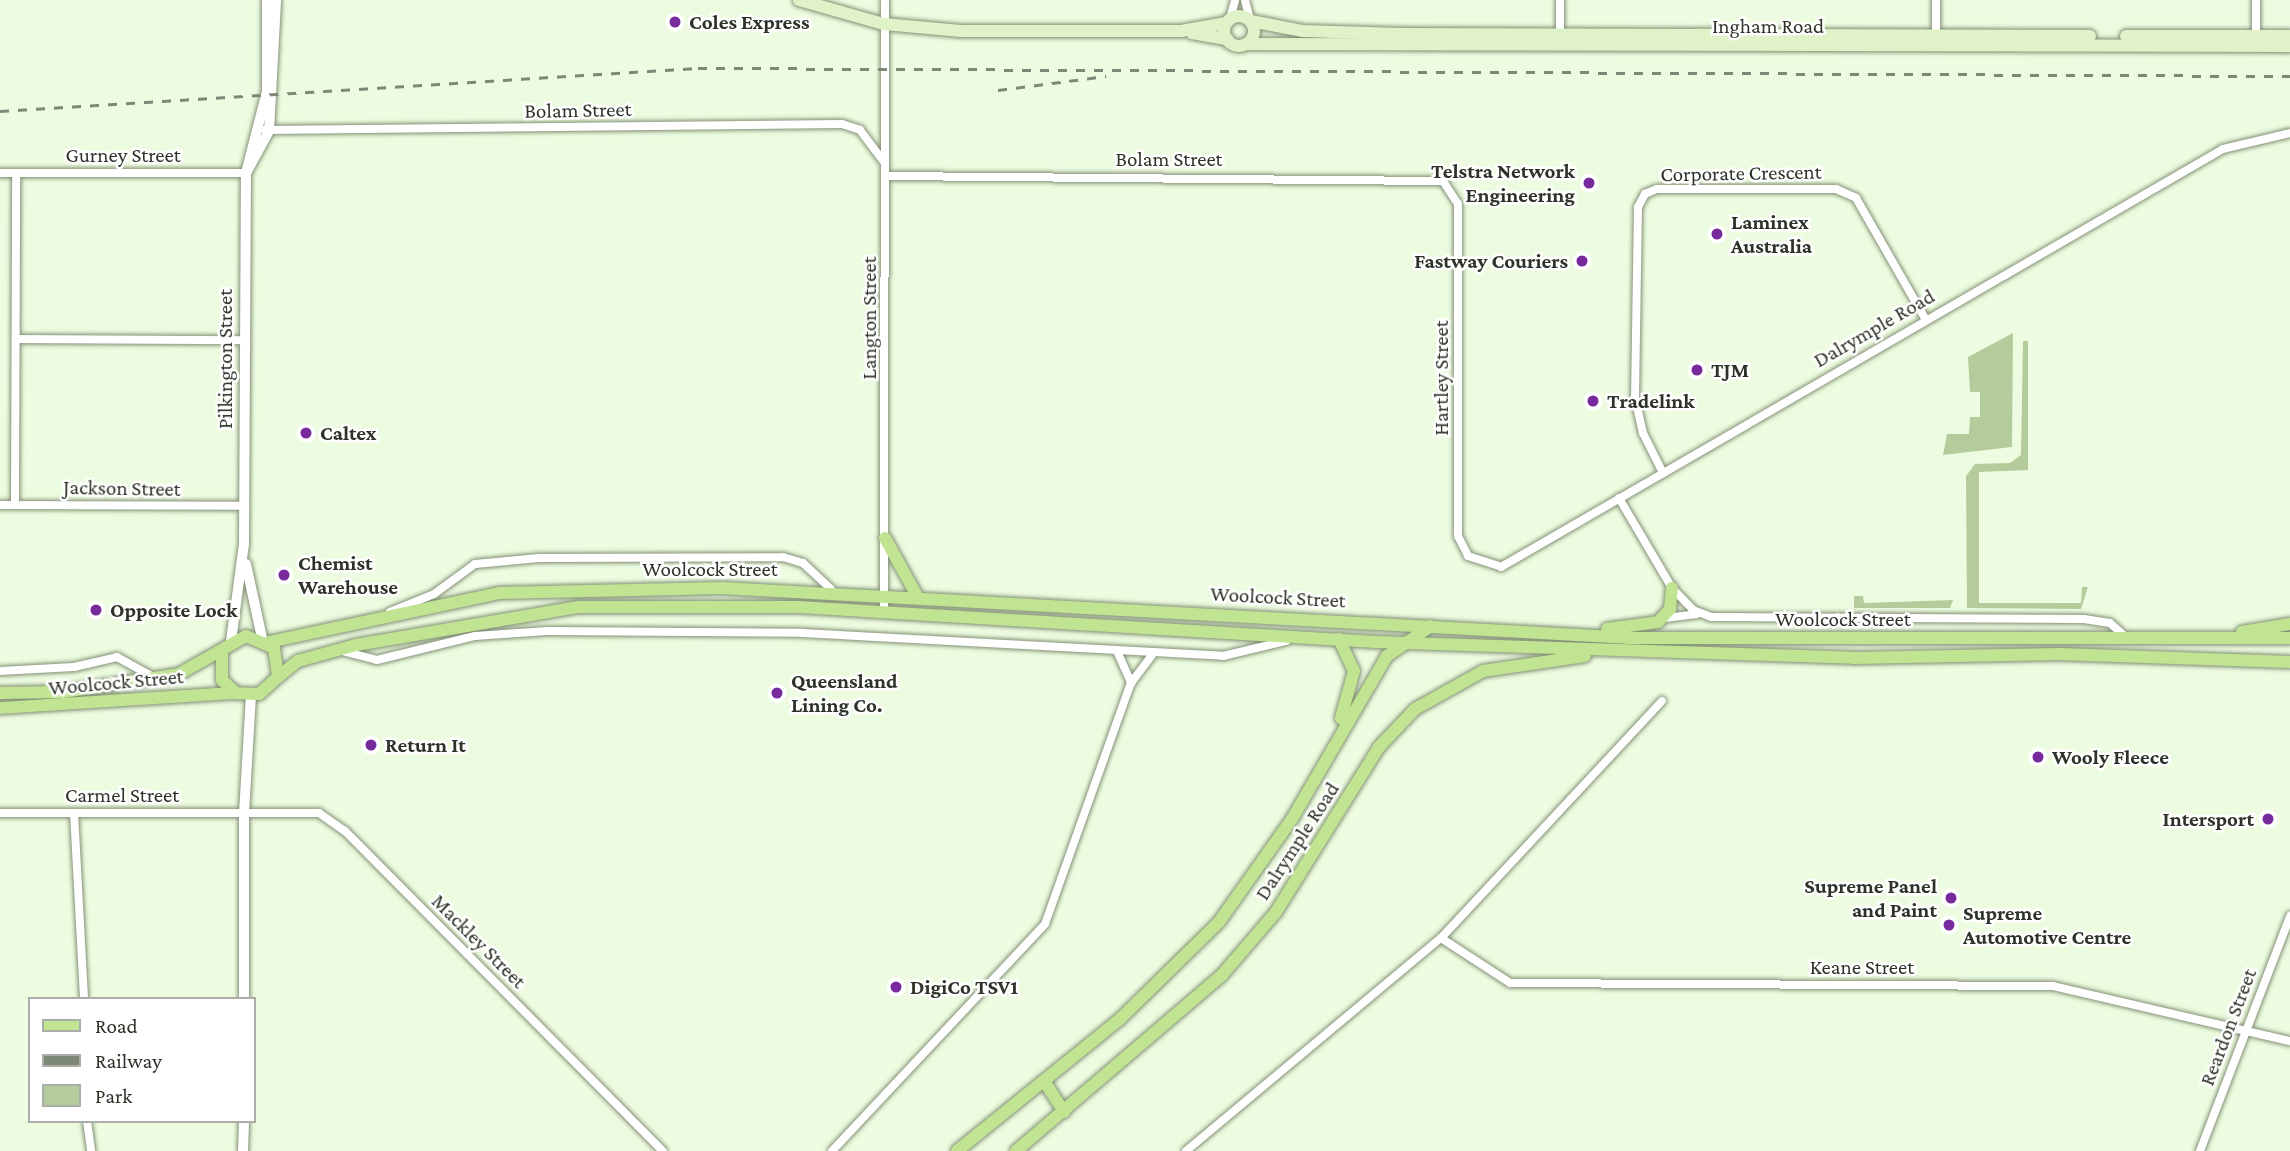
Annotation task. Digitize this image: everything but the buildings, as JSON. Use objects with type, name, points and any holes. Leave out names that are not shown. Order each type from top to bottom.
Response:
[{"type":"main road","points":[[799,0],[884,24],[973,32],[1181,31],[1227,39],[1228,21],[1181,31]]},
{"type":"main road","points":[[1246,44],[1255,31],[1251,20]]},
{"type":"main road","name":"Ingham Road","points":[[1228,21],[1251,20],[1303,31],[1560,40]]},
{"type":"main road","name":"Ingham Road","points":[[2256,41],[2290,36]]},
{"type":"main road","name":"Ingham Road","points":[[1227,39],[1246,44],[1560,40],[1936,40],[2256,41],[2290,46]]},
{"type":"main road","points":[[885,538],[916,594]]},
{"type":"main road","points":[[1547,632],[1642,628],[1665,618],[1672,588]]},
{"type":"main road","name":"Woolcock Street","points":[[265,640],[380,616],[551,589],[831,589],[1547,632],[2128,639],[2290,638]]},
{"type":"main road","name":"Woolcock Street","points":[[278,677],[298,661],[337,649],[458,622],[579,607],[884,613],[1317,638],[1652,651],[2290,662]]},
{"type":"main road","points":[[2217,638],[2290,624]]},
{"type":"main road","points":[[1435,625],[1429,638],[1437,643]]},
{"type":"main road","name":"Dalrymple Road","points":[[957,1151],[1176,969],[1219,922],[1309,788],[1387,656],[1403,641],[1435,625]]},
{"type":"main road","points":[[1309,788],[1353,693],[1353,664],[1339,639]]},
{"type":"main road","points":[[265,640],[278,655],[278,677],[251,696],[236,693],[222,680],[222,652],[231,641],[265,640]]},
{"type":"main road","name":"Dalrymple Road","points":[[1016,1151],[1221,976],[1276,912],[1380,747],[1415,709],[1459,681],[1508,663],[1652,651]]},
{"type":"main road","name":"Woolcock Street","points":[[0,693],[158,679],[191,670],[222,652]]},
{"type":"main road","name":"Woolcock Street","points":[[0,708],[236,693]]},
{"type":"main road","points":[[1044,1081],[1064,1112]]},
{"type":"street","name":"Pilkington Street","points":[[231,641],[243,544],[246,173],[263,129],[267,91],[267,0]]},
{"type":"street","name":"Pilkington Street","points":[[263,129],[276,0]]},
{"type":"street","name":"Langton Street","points":[[884,613],[887,176],[883,160],[885,0]]},
{"type":"street","points":[[1228,21],[1235,0]]},
{"type":"street","points":[[1245,0],[1251,20]]},
{"type":"street","points":[[1560,0],[1560,40]]},
{"type":"street","points":[[1936,0],[1936,40]]},
{"type":"street","points":[[2256,0],[2256,41]]},
{"type":"street","name":"Bolam Street","points":[[263,129],[842,124],[860,130],[883,160]]},
{"type":"street","name":"Dalrymple Road","points":[[1481,564],[1508,565],[2223,149],[2290,133]]},
{"type":"street","name":"Gurney Street","points":[[0,173],[246,173]]},
{"type":"street","points":[[15,504],[16,173]]},
{"type":"street","name":"Bolam Street","points":[[887,176],[1429,177],[1449,185]]},
{"type":"street","name":"Hartley Street","points":[[1449,185],[1458,204],[1458,536],[1481,564]]},
{"type":"street","name":"Corporate Crescent","points":[[1663,473],[1643,433],[1635,397],[1637,207],[1645,194],[1657,189],[1836,189],[1856,198],[1926,320]]},
{"type":"street","points":[[16,339],[244,340]]},
{"type":"street","points":[[1619,498],[1672,588],[1703,615]]},
{"type":"street","name":"Jackson Street","points":[[0,505],[243,506]]},
{"type":"street","name":"Pilkington Street","points":[[243,544],[265,640]]},
{"type":"street","points":[[380,616],[433,594],[475,564],[539,558],[783,557],[803,562],[831,589]]},
{"type":"street","points":[[1665,618],[1703,615],[2084,619],[2110,623],[2128,639]]},
{"type":"street","points":[[337,649],[377,660],[475,636],[574,631],[802,633],[1239,656],[1268,643],[1317,638]]},
{"type":"street","points":[[1117,651],[1131,682]]},
{"type":"street","points":[[832,1151],[1045,924],[1131,682],[1154,653]]},
{"type":"street","points":[[0,671],[74,667],[117,657],[158,679]]},
{"type":"street","points":[[244,997],[244,813],[251,696]]},
{"type":"street","points":[[1186,1151],[1441,938],[1662,701]]},
{"type":"street","name":"Carmel Street","points":[[0,813],[244,813]]},
{"type":"street","points":[[74,813],[84,997]]},
{"type":"street","name":"Mackley Street","points":[[244,813],[318,813],[332,821],[663,1151]]},
{"type":"street","name":"Reardon Street","points":[[2200,1151],[2290,916]]},
{"type":"street","name":"Keane Street","points":[[1441,938],[1510,984],[2053,986],[2290,1041]]},
{"type":"street","points":[[87,1123],[91,1151]]},
{"type":"street","points":[[243,1151],[244,1123]]},
{"type":"green space","points":[[2013,333],[2012,447],[1943,455],[1947,434],[1969,434],[1970,417],[1980,417],[1980,392],[1970,392],[1968,357]]},
{"type":"green space","points":[[2023,341],[2028,341],[2028,470],[1979,472],[1979,603],[2081,603],[2082,587],[2088,587],[2081,609],[1967,608],[1966,476],[1975,464],[2010,463],[2021,455]]},
{"type":"green space","points":[[1854,596],[1863,596],[1864,603],[1953,600],[1950,608],[1854,608]]},
{"type":"railway","points":[[0,111],[698,68],[2290,76]]},
{"type":"railway","points":[[998,90],[1106,76]]},
{"type":"place","name":"Coles Express","points":[[675,22]]},
{"type":"place","name":"Telstra Network Engineering","points":[[1589,183]]},
{"type":"place","name":"Laminex Australia","points":[[1717,234]]},
{"type":"place","name":"Fastway Couriers","points":[[1582,261]]},
{"type":"place","name":"TJM","points":[[1697,370]]},
{"type":"place","name":"Tradelink","points":[[1593,401]]},
{"type":"place","name":"Caltex","points":[[306,433]]},
{"type":"place","name":"Chemist Warehouse","points":[[284,575]]},
{"type":"place","name":"Opposite Lock","points":[[96,610]]},
{"type":"place","name":"Queensland Lining Co.","points":[[777,693]]},
{"type":"place","name":"Return It","points":[[371,745]]},
{"type":"place","name":"Wooly Fleece","points":[[2038,757]]},
{"type":"place","name":"Intersport","points":[[2268,819]]},
{"type":"place","name":"Supreme Panel and Paint","points":[[1951,898]]},
{"type":"place","name":"Supreme Automotive Centre","points":[[1949,925]]},
{"type":"place","name":"DigiCo TSV1","points":[[896,987]]}]
